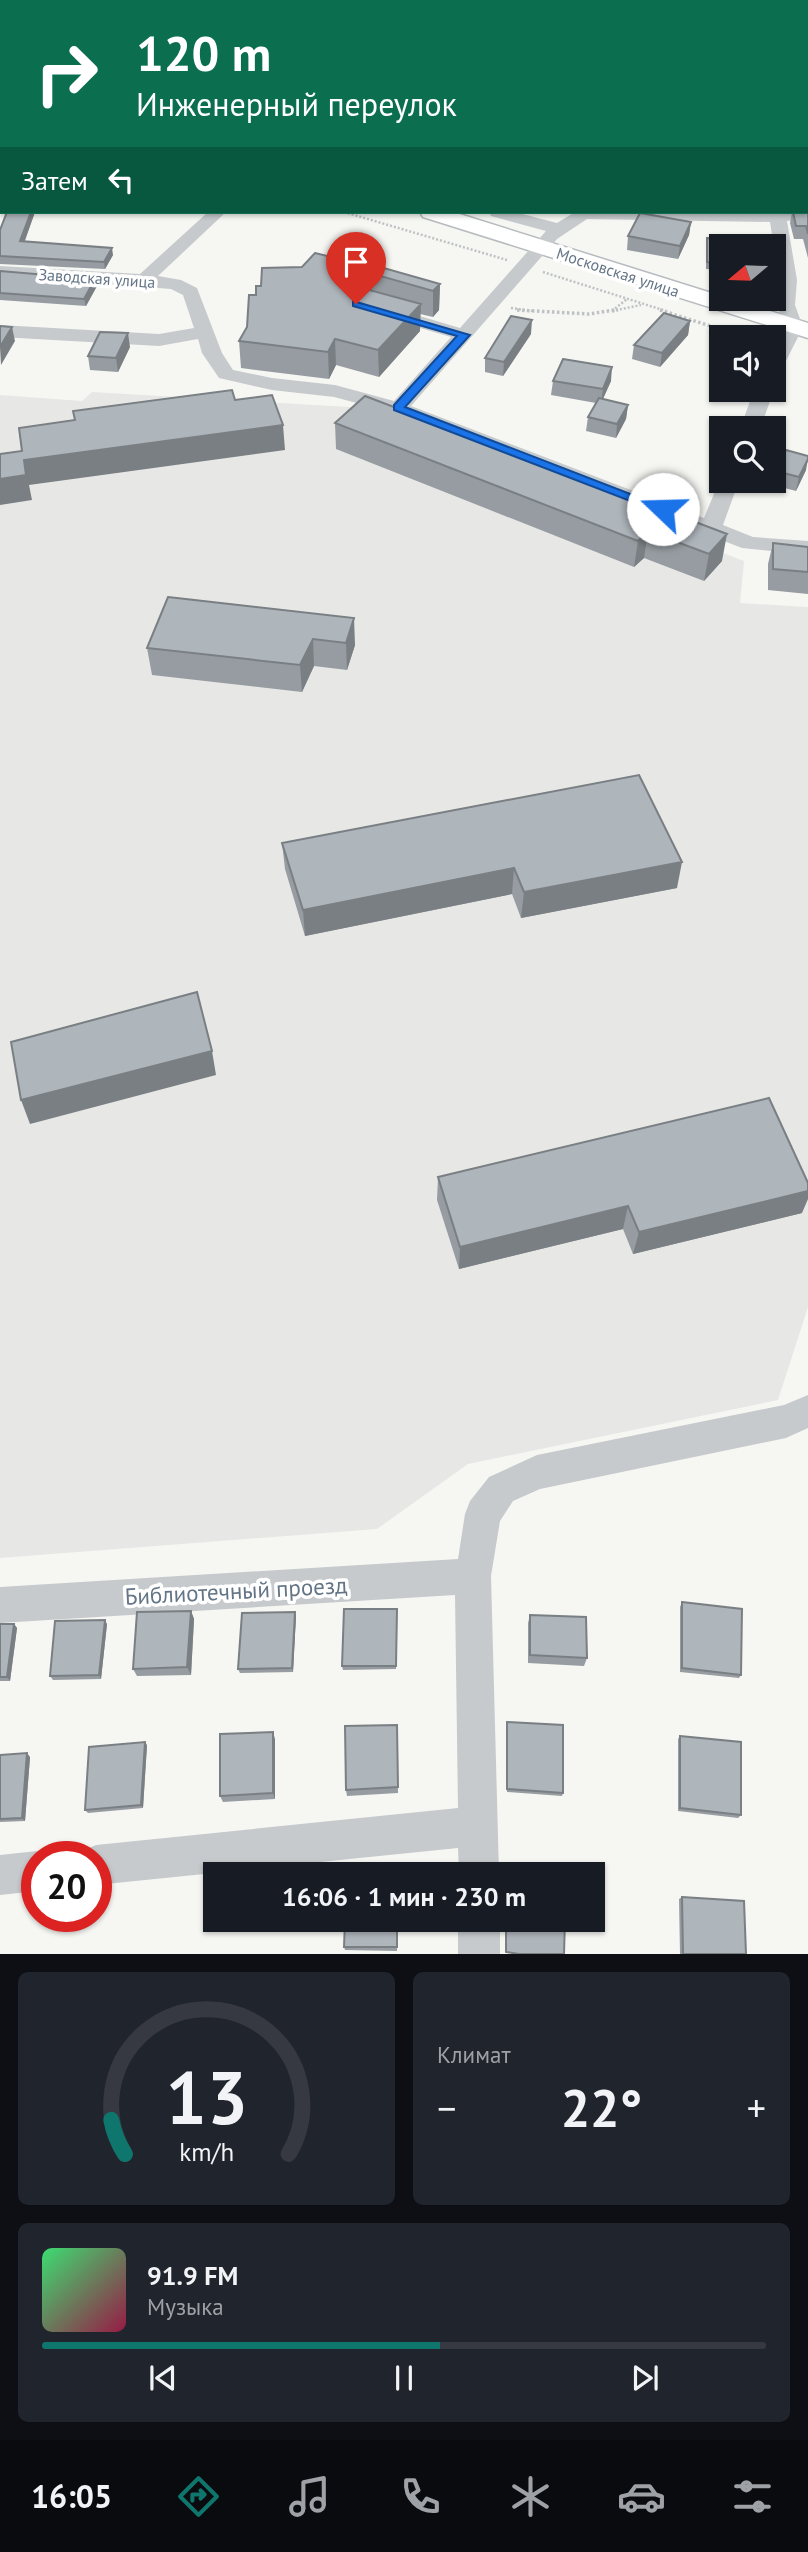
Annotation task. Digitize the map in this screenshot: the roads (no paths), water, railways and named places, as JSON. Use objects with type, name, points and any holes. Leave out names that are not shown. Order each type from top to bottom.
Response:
[{"type":"main road","name":"Московская улица","points":[[435,214],[542,259],[801,329]]},
{"type":"street","points":[[144,280],[216,214]]},
{"type":"street","points":[[504,214],[559,229]]},
{"type":"street","points":[[398,408],[494,303],[542,259],[559,229],[575,218],[585,215],[778,217],[800,214]]},
{"type":"street","points":[[778,217],[782,234]]},
{"type":"street","name":"Заводская улица","points":[[0,271],[175,284],[191,292],[205,332]]},
{"type":"street","points":[[786,305],[801,329],[786,343]]},
{"type":"street","points":[[368,307],[464,335]]},
{"type":"street","points":[[0,331],[159,340],[205,332],[212,353],[226,374],[272,384],[335,391],[398,408],[750,543],[808,548]]},
{"type":"street","points":[[711,528],[724,493]]},
{"type":"street","points":[[479,1862],[473,1576],[483,1514],[501,1489],[537,1472],[786,1421],[808,1411]]},
{"type":"street","name":"Библиотечный проезд","points":[[0,1605],[473,1576]]},
{"type":"street","points":[[112,1863],[479,1826]]},
{"type":"street","points":[[0,1875],[21,1873]]},
{"type":"street","points":[[479,1932],[479,1954]]}]
